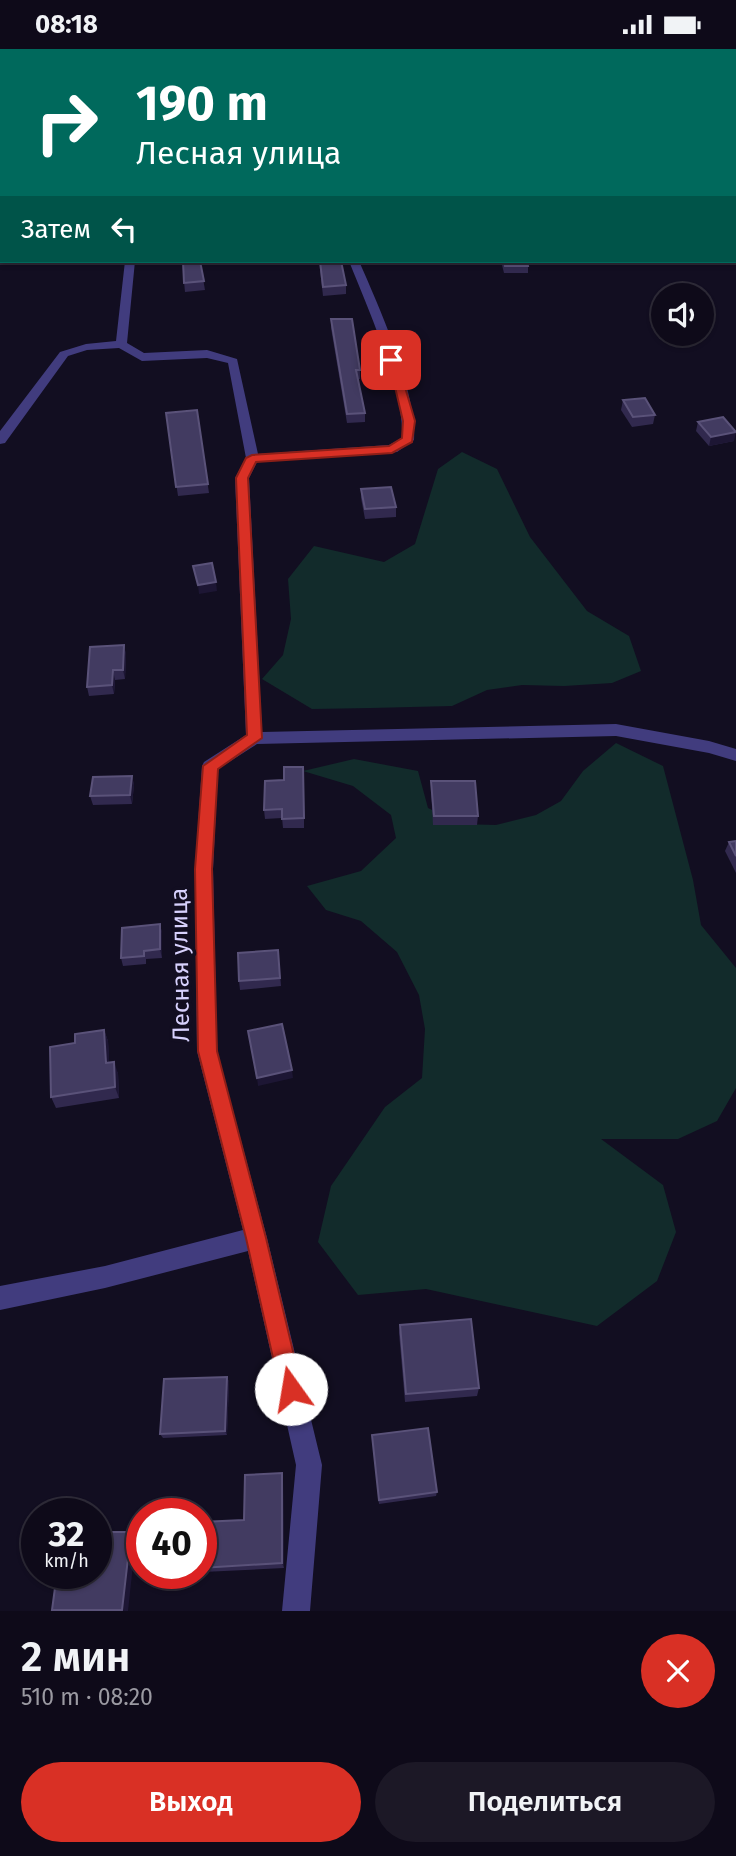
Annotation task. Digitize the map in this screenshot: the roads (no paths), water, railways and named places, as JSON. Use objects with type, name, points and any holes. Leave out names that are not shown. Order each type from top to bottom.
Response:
[{"type":"street","points":[[121,344],[130,263]]},
{"type":"street","points":[[252,458],[392,449],[408,440],[409,421],[385,339],[355,263]]},
{"type":"street","points":[[0,440],[64,354],[86,347],[121,344],[142,356],[207,353],[233,361],[252,458],[242,478],[254,738],[617,730],[709,747],[736,755]]},
{"type":"street","name":"Лесная улица","points":[[254,738],[210,766],[204,869],[208,1051],[256,1238],[309,1465],[296,1611]]},
{"type":"street","points":[[0,1298],[105,1277],[256,1238]]}]
